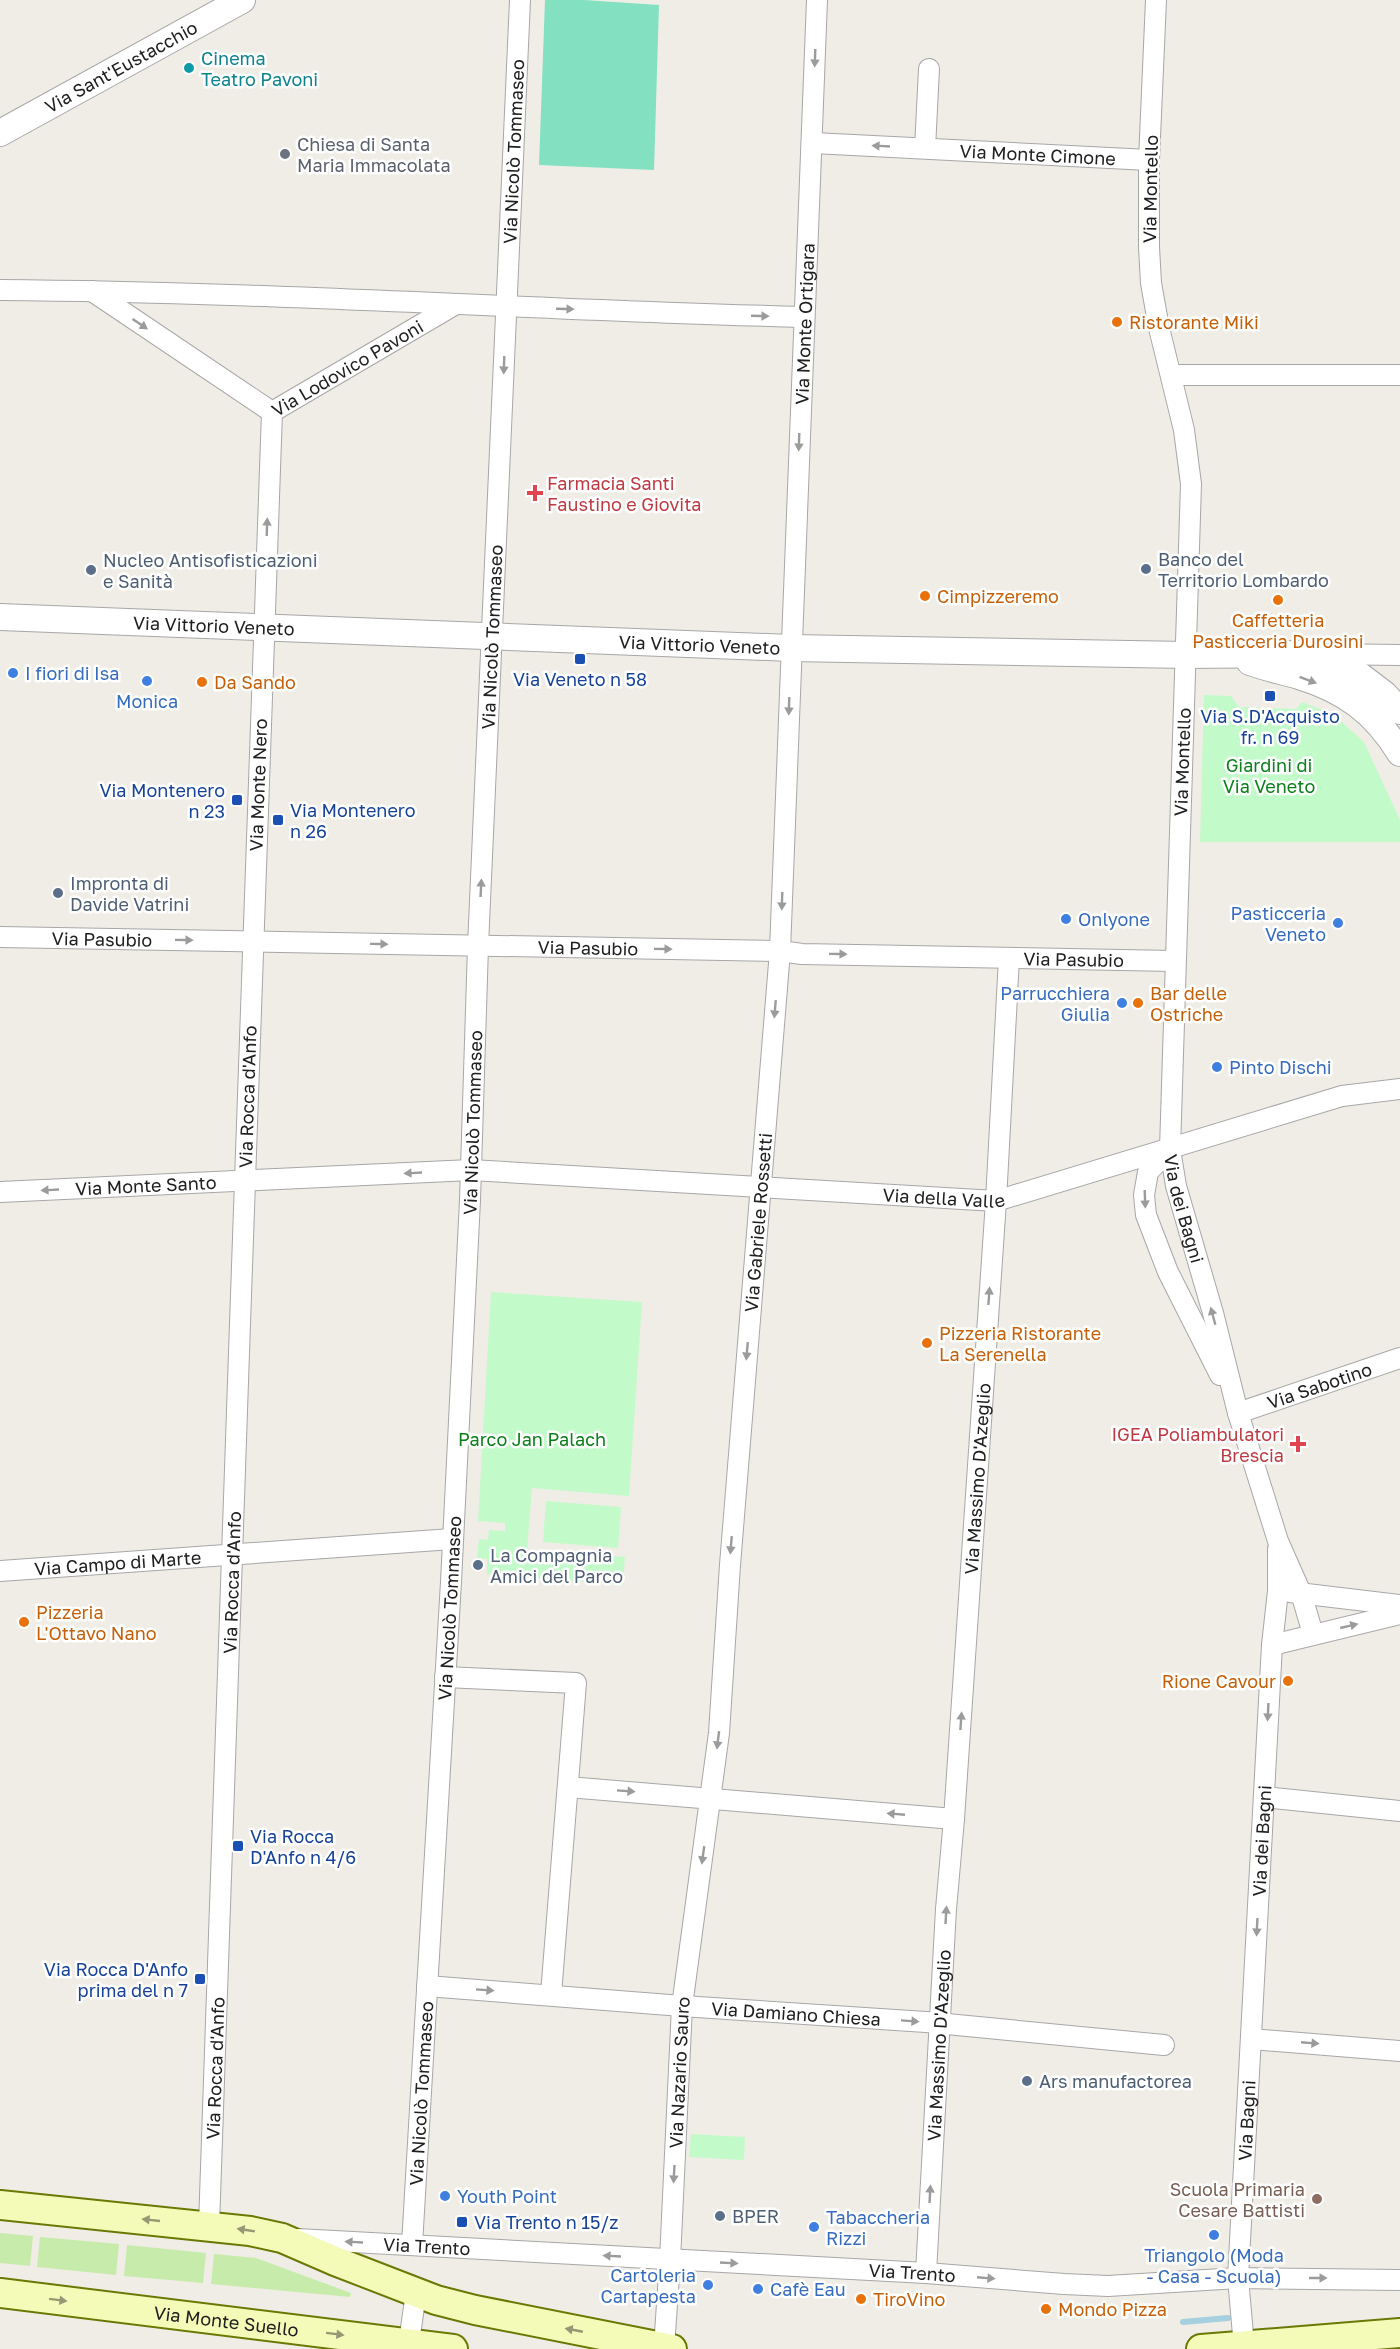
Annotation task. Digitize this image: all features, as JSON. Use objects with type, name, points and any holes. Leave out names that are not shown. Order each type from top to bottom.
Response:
[{"type":"main road","name":"Via Trento","points":[[0,2205],[250,2231],[282,2238],[416,2293]]},
{"type":"main road","name":"Via Monte Suello","points":[[0,2293],[409,2346],[453,2349]]},
{"type":"main road","points":[[416,2293],[475,2310],[666,2349]]},
{"type":"main road","points":[[1201,2349],[1388,2334]]},
{"type":"street","name":"Via Sant'Eustacchio","points":[[0,133],[242,0]]},
{"type":"street","name":"Via Nicolò Tommaseo","points":[[412,2245],[445,1677],[471,1170],[478,946],[520,0]]},
{"type":"street","name":"Via Monte Ortigara","points":[[791,648],[817,0]]},
{"type":"street","name":"Via Montello","points":[[1156,0],[1149,160],[1151,283],[1159,328],[1184,430],[1191,484],[1174,961],[1170,1149]]},
{"type":"street","points":[[925,148],[929,69]]},
{"type":"street","name":"Via Monte Cimone","points":[[813,143],[1149,160]]},
{"type":"street","name":"Via Lodovico Pavoni","points":[[0,290],[92,291],[804,317]]},
{"type":"street","name":"Via Lodovico Pavoni","points":[[92,291],[272,412],[456,304]]},
{"type":"street","points":[[1172,375],[1400,375]]},
{"type":"street","name":"Via Monte Nero","points":[[253,941],[272,412]]},
{"type":"street","name":"Via Vittorio Veneto","points":[[0,617],[791,648],[1186,655],[1400,655]]},
{"type":"street","name":"Via Gabriele Rossetti","points":[[711,1797],[719,1733],[730,1564],[780,951],[791,648]]},
{"type":"street","points":[[1314,654],[1359,675],[1384,694],[1400,711]]},
{"type":"street","points":[[1233,655],[1267,669],[1299,676],[1356,701],[1373,716],[1400,753]]},
{"type":"street","name":"Via Pasubio","points":[[0,937],[780,951],[802,954],[1174,961]]},
{"type":"street","name":"Via Rocca d'Anfo","points":[[209,2226],[234,1553],[243,1181],[253,941]]},
{"type":"street","name":"Via Massimo D'Azeglio","points":[[926,2273],[946,1909],[996,1201],[1009,957]]},
{"type":"street","name":"Via della Valle","points":[[471,1170],[996,1201],[1342,1096],[1400,1089]]},
{"type":"street","name":"Via dei Bagni","points":[[1170,1149],[1148,1172],[1144,1195],[1146,1215],[1168,1272],[1238,1413]]},
{"type":"street","name":"Via dei Bagni","points":[[1170,1149],[1176,1186],[1213,1313],[1238,1413],[1278,1541],[1301,1593],[1313,1634]]},
{"type":"street","name":"Via Monte Santo","points":[[0,1192],[471,1170]]},
{"type":"street","name":"Via Sabotino","points":[[1238,1413],[1400,1358]]},
{"type":"street","name":"Via Campo di Marte","points":[[0,1571],[452,1539]]},
{"type":"street","name":"Via dei Bagni","points":[[1251,2038],[1272,1644],[1278,1591],[1278,1541]]},
{"type":"street","points":[[1278,1591],[1400,1605]]},
{"type":"street","points":[[1272,1644],[1400,1614]]},
{"type":"street","points":[[445,1677],[576,1683],[551,1994]]},
{"type":"street","points":[[568,1786],[954,1819]]},
{"type":"street","name":"Via Nazario Sauro","points":[[666,2349],[682,2006],[711,1797]]},
{"type":"street","points":[[1264,1797],[1400,1811]]},
{"type":"street","name":"Via Damiano Chiesa","points":[[427,1986],[941,2023],[1164,2045]]},
{"type":"street","points":[[1251,2038],[1400,2051]]},
{"type":"street","name":"Via Bagni","points":[[1244,2346],[1238,2278],[1251,2038]]},
{"type":"street","name":"Via Trento","points":[[282,2238],[926,2273],[1108,2286],[1238,2278],[1400,2280]]},
{"type":"street","points":[[409,2346],[416,2293]]},
{"type":"street","points":[[1388,2334],[1400,2349]]},
{"type":"green space","points":[[545,0],[659,5],[654,170],[539,165]]},
{"type":"green space","name":"Giardini di Via Veneto","points":[[1204,695],[1231,696],[1239,707],[1296,709],[1302,702],[1333,714],[1364,742],[1400,820],[1400,842],[1200,842]]},
{"type":"green space","name":"Parco Jan Palach","points":[[491,1292],[642,1302],[629,1496],[532,1488],[527,1550],[625,1557],[623,1585],[487,1574],[487,1559],[477,1558],[479,1539],[488,1540],[489,1530],[505,1531],[505,1523],[478,1521]]},
{"type":"green space","name":"Parco Jan Palach","points":[[546,1501],[621,1507],[618,1548],[543,1542]]},
{"type":"green space","points":[[691,2134],[745,2137],[744,2160],[689,2157]]},
{"type":"green space","points":[[0,2233],[33,2236],[30,2266],[0,2263]]},
{"type":"green space","points":[[40,2237],[119,2244],[116,2275],[37,2267]]},
{"type":"green space","points":[[127,2245],[206,2253],[203,2283],[124,2276]]},
{"type":"green space","points":[[214,2254],[256,2258],[351,2293],[350,2297],[211,2284]]},
{"type":"waterway","points":[[1183,2322],[1228,2318]]},
{"type":"place","name":"Cinema Teatro Pavoni","points":[[189,68]]},
{"type":"place","name":"Chiesa di Santa Maria Immacolata","points":[[285,154]]},
{"type":"place","name":"Ristorante Miki","points":[[1117,322]]},
{"type":"place","name":"Farmacia Santi Faustino e Giovita","points":[[535,493]]},
{"type":"place","name":"Banco del Territorio Lombardo","points":[[1146,569]]},
{"type":"place","name":"Nucleo Antisofisticazioni e Sanità","points":[[91,570]]},
{"type":"place","name":"Cimpizzeremo","points":[[925,596]]},
{"type":"place","name":"Caffetteria Pasticceria Durosini","points":[[1278,600]]},
{"type":"place","name":"Via Veneto n 58","points":[[580,659]]},
{"type":"place","name":"I fiori di Isa","points":[[13,673]]},
{"type":"place","name":"Monica","points":[[147,681]]},
{"type":"place","name":"Da Sando","points":[[202,682]]},
{"type":"place","name":"Via S.D'Acquisto fr. n 69","points":[[1270,696]]},
{"type":"place","name":"Via Montenero n 23","points":[[237,800]]},
{"type":"place","name":"Via Montenero n 26","points":[[278,820]]},
{"type":"place","name":"Impronta di Davide Vatrini","points":[[58,893]]},
{"type":"place","name":"Onlyone","points":[[1066,919]]},
{"type":"place","name":"Pasticceria Veneto","points":[[1338,923]]},
{"type":"place","name":"Parrucchiera Giulia","points":[[1122,1003]]},
{"type":"place","name":"Bar delle Ostriche","points":[[1138,1003]]},
{"type":"place","name":"Pinto Dischi","points":[[1217,1067]]},
{"type":"place","name":"Pizzeria Ristorante La Serenella","points":[[927,1343]]},
{"type":"place","name":"IGEA Poliambulatori Brescia","points":[[1298,1444]]},
{"type":"place","name":"La Compagnia Amici del Parco","points":[[478,1565]]},
{"type":"place","name":"Pizzeria L'Ottavo Nano","points":[[24,1622]]},
{"type":"place","name":"Rione Cavour","points":[[1288,1681]]},
{"type":"place","name":"Via Rocca D'Anfo n 4/6","points":[[238,1846]]},
{"type":"place","name":"Via Rocca D'Anfo prima del n 7","points":[[200,1979]]},
{"type":"place","name":"Ars manufactorea","points":[[1027,2081]]},
{"type":"place","name":"Youth Point","points":[[445,2196]]},
{"type":"place","name":"Scuola Primaria Cesare Battisti","points":[[1317,2199]]},
{"type":"place","name":"BPER","points":[[720,2216]]},
{"type":"place","name":"Via Trento n 15/z","points":[[462,2222]]},
{"type":"place","name":"Tabaccheria Rizzi","points":[[814,2227]]},
{"type":"place","name":"Triangolo (Moda - Casa - Scuola)","points":[[1214,2235]]},
{"type":"place","name":"Cartoleria Cartapesta","points":[[708,2285]]},
{"type":"place","name":"Cafè Eau","points":[[758,2289]]},
{"type":"place","name":"TiroVino","points":[[861,2299]]},
{"type":"place","name":"Mondo Pizza","points":[[1046,2309]]}]
